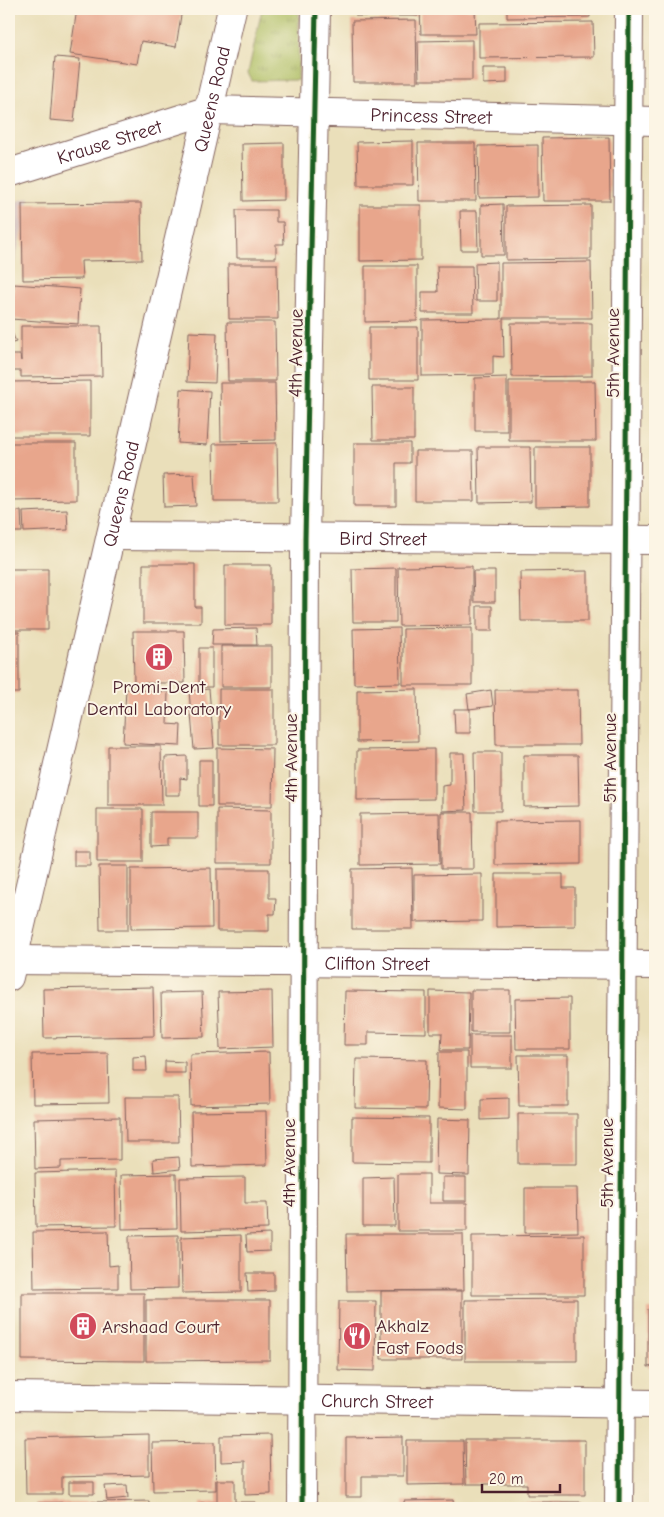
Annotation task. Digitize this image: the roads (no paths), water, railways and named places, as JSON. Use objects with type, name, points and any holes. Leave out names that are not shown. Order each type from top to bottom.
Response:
[{"type":"street","name":"Queens Road","points":[[10,966],[232,9]]},
{"type":"street","name":"4th Avenue","points":[[302,1508],[305,538],[316,111],[316,9]]},
{"type":"street","name":"5th Avenue","points":[[619,1508],[629,9]]},
{"type":"street","name":"Princess Street","points":[[209,110],[316,111],[655,121]]},
{"type":"street","name":"Krause Street","points":[[9,173],[209,110]]},
{"type":"street","name":"Bird Street","points":[[111,536],[655,540]]},
{"type":"street","name":"Clifton Street","points":[[10,966],[304,962],[655,965]]},
{"type":"street","name":"Church Street","points":[[9,1396],[655,1404]]},
{"type":"place","name":"Promi-Dent Dental Laboratory","points":[[159,657]]},
{"type":"place","name":"Arshaad Court","points":[[83,1326]]},
{"type":"place","name":"Akhalz Fast Foods","points":[[357,1336]]}]
